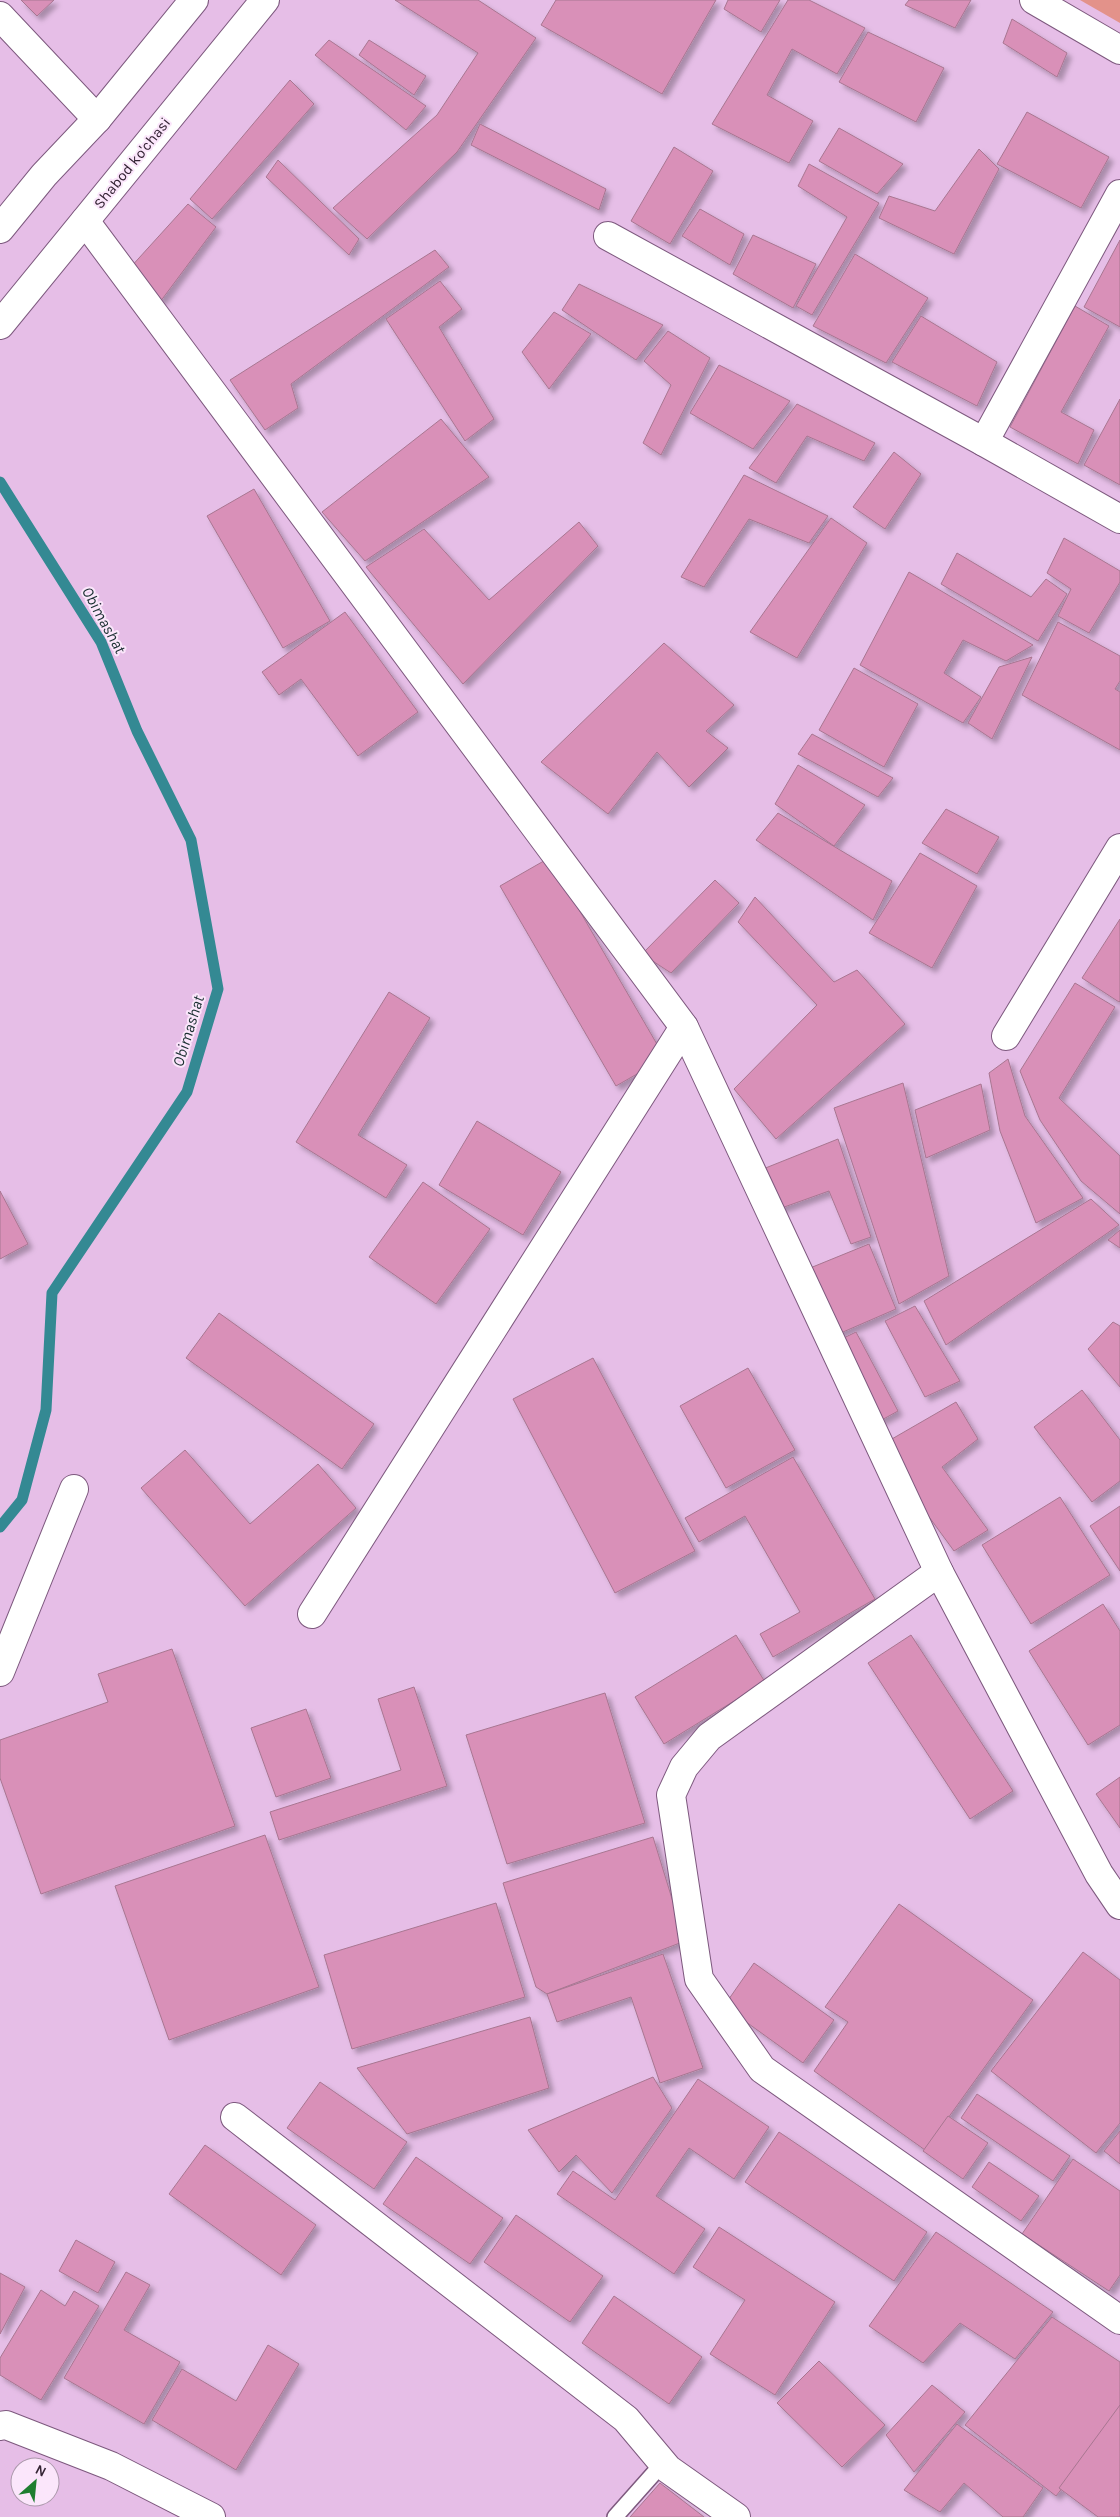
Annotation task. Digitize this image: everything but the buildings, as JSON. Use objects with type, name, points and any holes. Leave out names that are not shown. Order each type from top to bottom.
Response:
[{"type":"street","points":[[0,228],[44,175],[97,119],[194,0]]},
{"type":"street","name":"Shabod ko'chasi","points":[[0,325],[265,0]]},
{"type":"street","points":[[1034,0],[1120,50]]},
{"type":"street","points":[[0,16],[97,119]]},
{"type":"street","points":[[984,442],[1120,194]]},
{"type":"street","points":[[85,221],[684,1027],[939,1572],[1098,1874],[1120,1905]]},
{"type":"street","points":[[608,236],[984,442],[1120,519]]},
{"type":"street","points":[[1006,1036],[1120,848]]},
{"type":"street","points":[[312,1614],[684,1027]]},
{"type":"street","points":[[0,1672],[74,1489]]},
{"type":"street","points":[[939,1572],[709,1737],[684,1767],[671,1795],[699,1979],[762,2068],[1120,2320]]},
{"type":"street","points":[[235,2117],[626,2419],[668,2469],[736,2517]]},
{"type":"street","points":[[0,2426],[6,2426],[111,2466],[211,2517]]},
{"type":"lane","points":[[616,2517],[663,2463]]},
{"type":"shaded area","points":[[1080,0],[1120,0],[1120,23]]},
{"type":"waterway","name":"Obimashat","points":[[0,482],[101,642],[137,731],[191,840],[218,989],[187,1092],[52,1293],[46,1410],[22,1500],[0,1527]]}]
